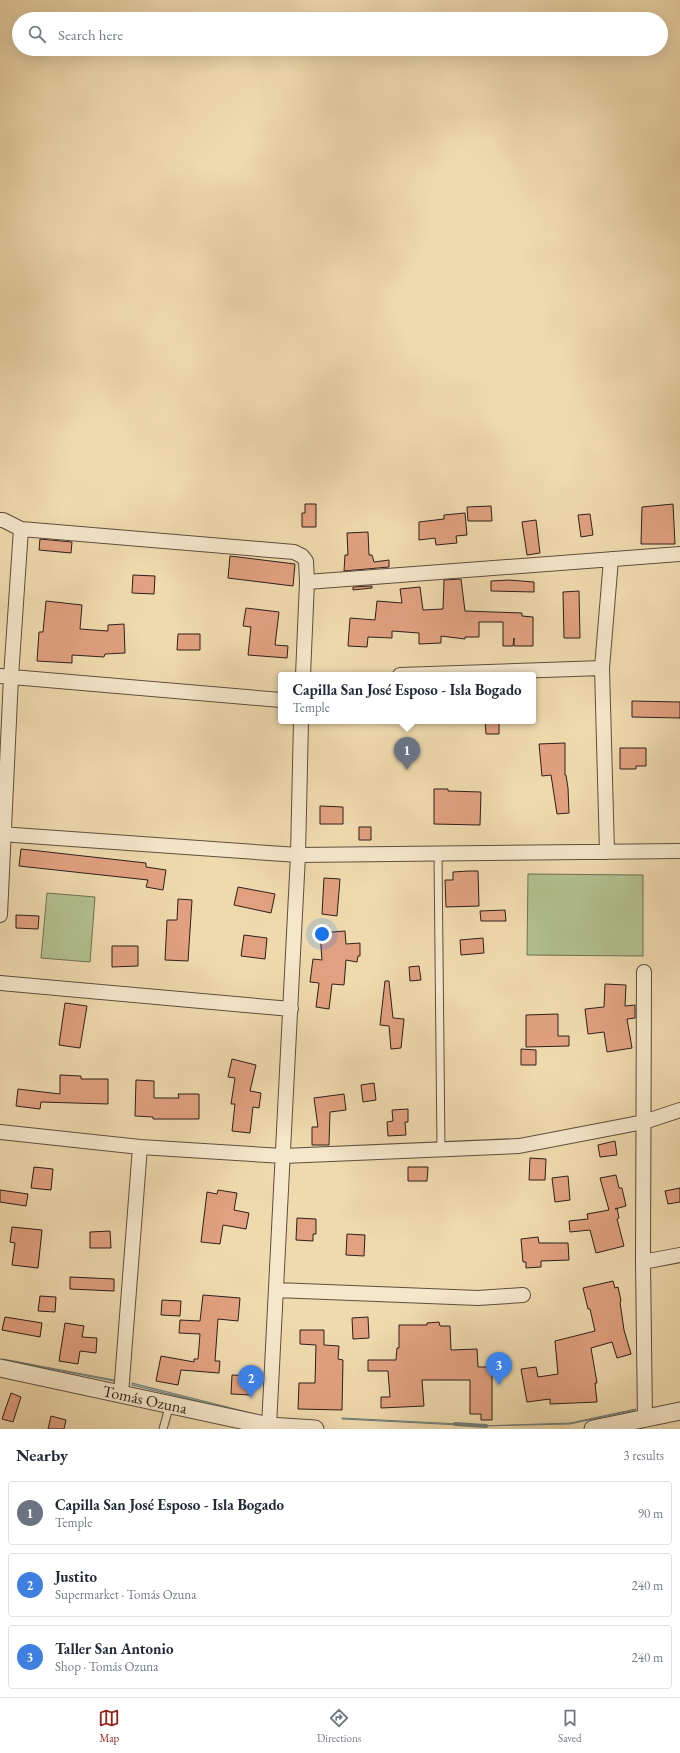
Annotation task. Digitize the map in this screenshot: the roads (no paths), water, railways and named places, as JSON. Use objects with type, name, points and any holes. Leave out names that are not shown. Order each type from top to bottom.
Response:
[{"type":"street","points":[[0,520],[4,520],[21,529],[294,552],[302,556],[306,561],[307,582],[303,672]]},
{"type":"street","points":[[0,915],[6,676],[21,529]]},
{"type":"street","points":[[307,582],[680,554]]},
{"type":"street","points":[[607,852],[602,668],[611,559]]},
{"type":"street","points":[[487,672],[602,668]]},
{"type":"street","points":[[6,676],[278,700]]},
{"type":"street","points":[[269,1426],[298,855],[302,724]]},
{"type":"street","points":[[2,834],[298,855],[680,851]]},
{"type":"street","points":[[644,972],[643,1262],[645,1419]]},
{"type":"street","points":[[0,983],[290,1009]]},
{"type":"street","points":[[0,1132],[140,1147],[283,1156],[519,1146],[644,1122],[680,1110]]},
{"type":"street","points":[[121,1394],[140,1147]]},
{"type":"street","points":[[643,1262],[680,1255]]},
{"type":"street","points":[[276,1290],[478,1298],[523,1295]]},
{"type":"street","name":"Tomás Ozuna","points":[[0,1368],[269,1426],[315,1429]]},
{"type":"street","points":[[593,1429],[680,1411]]},
{"type":"lane","points":[[438,854],[441,1150]]},
{"type":"lane","points":[[163,1429],[170,1404]]},
{"type":"water","points":[[3,1360],[114,1380],[114,1381]]},
{"type":"water","points":[[132,1383],[259,1415],[258,1416],[132,1385]]},
{"type":"water","points":[[636,1409],[570,1424],[481,1426],[570,1423]]},
{"type":"water","points":[[342,1419],[460,1424],[460,1425]]},
{"type":"waterway","points":[[455,1424],[486,1426]]},
{"type":"place","name":"Capilla San José Esposo - Isla Bogado","points":[[407,770]]},
{"type":"place","name":"Taller San Antonio","points":[[499,1385]]},
{"type":"place","name":"Justito","points":[[251,1398]]}]
